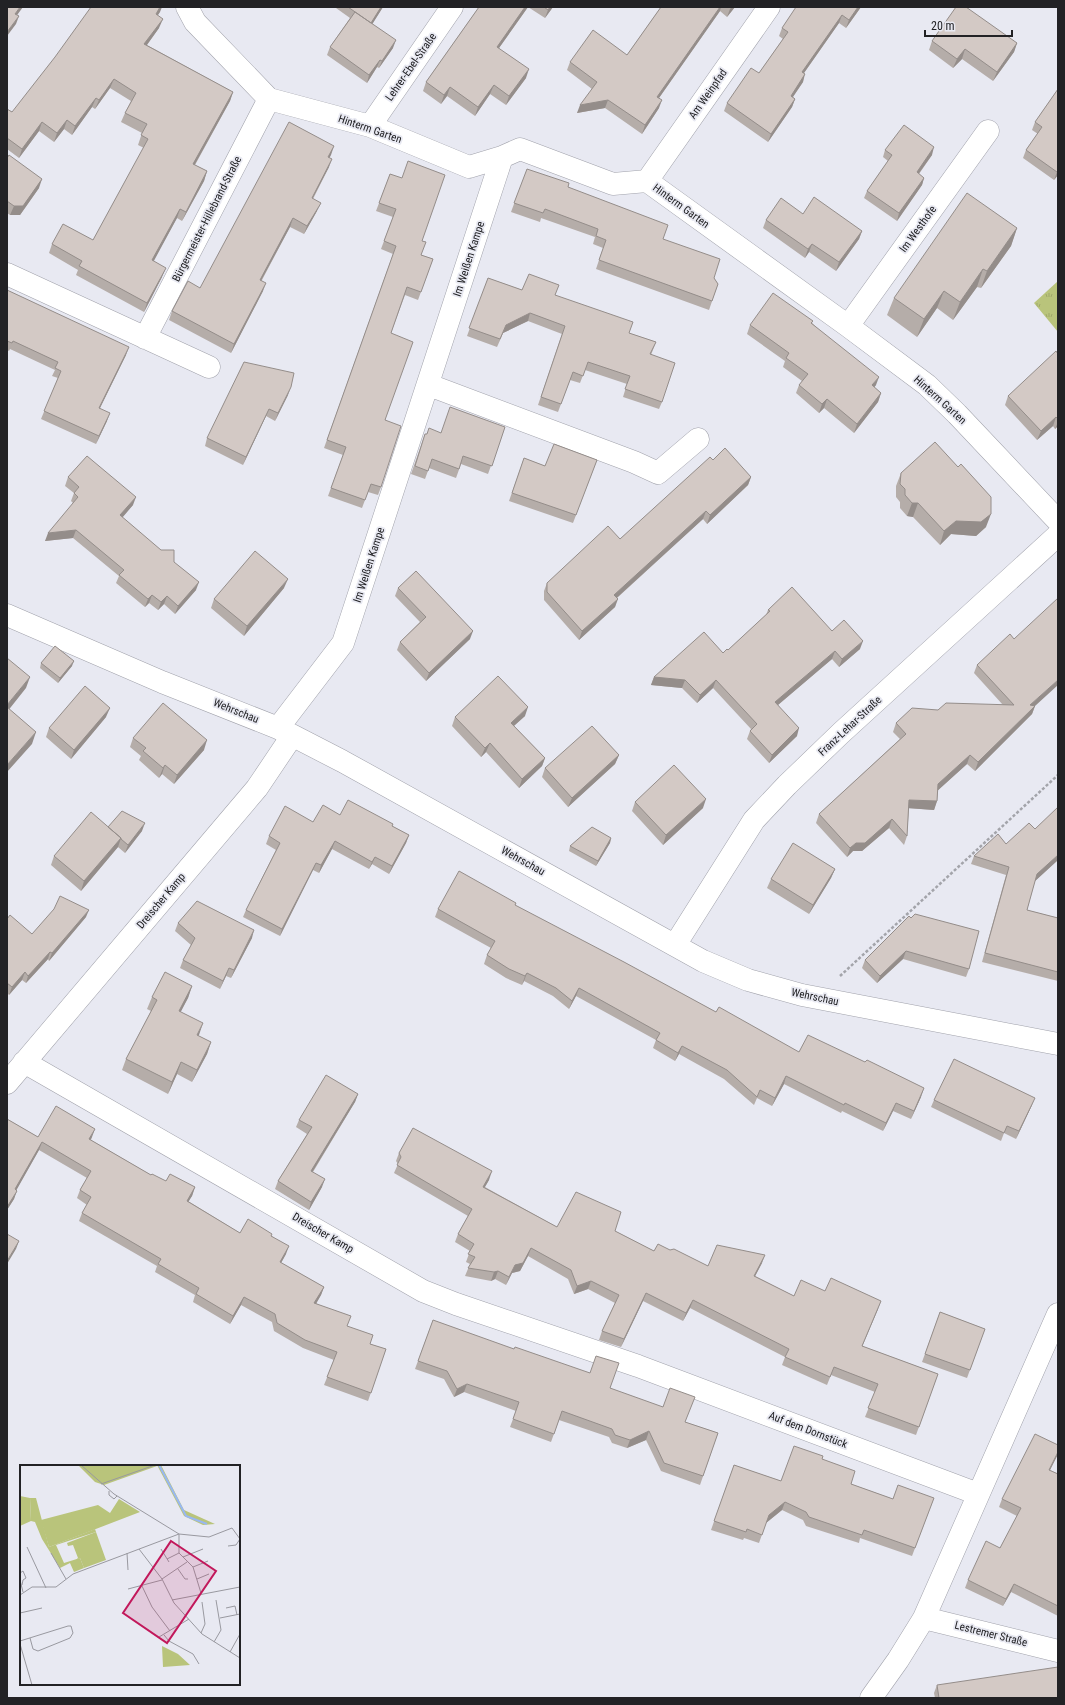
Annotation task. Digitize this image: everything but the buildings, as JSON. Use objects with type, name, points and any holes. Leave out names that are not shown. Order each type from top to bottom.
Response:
[{"type":"street","points":[[187,7],[195,22],[269,99]]},
{"type":"street","name":"Lehrer-Ebel-Straße","points":[[370,126],[452,7]]},
{"type":"street","name":"Am Weinpfad","points":[[647,181],[769,7]]},
{"type":"street","name":"Hinterm Garten","points":[[269,99],[370,126],[469,166],[502,157],[520,149],[613,184],[647,181],[848,326],[932,390],[958,414],[1058,521]]},
{"type":"street","name":"Bürgermeister-Hillebrand-Straße","points":[[145,338],[269,99]]},
{"type":"street","name":"Im Westhofe","points":[[848,326],[988,132]]},
{"type":"street","name":"Im Weißen Kampe","points":[[285,732],[343,643],[429,385],[502,157]]},
{"type":"street","points":[[7,274],[209,366]]},
{"type":"street","points":[[429,385],[634,462],[658,473],[698,438]]},
{"type":"street","name":"Franz-Lehar-Straße","points":[[675,945],[731,855],[760,814],[787,785],[841,733],[1058,535]]},
{"type":"street","name":"Wehrschau","points":[[7,615],[162,682],[285,732],[342,761],[703,961],[748,980],[816,998],[1058,1044]]},
{"type":"street","name":"Dreischer Kamp","points":[[7,1083],[257,788],[285,732]]},
{"type":"street","name":"Dreischer Kamp","points":[[24,1062],[423,1291],[456,1304],[638,1366]]},
{"type":"street","points":[[871,1698],[898,1660],[924,1618],[1058,1314]]},
{"type":"street","name":"Auf dem Dornstück","points":[[638,1366],[978,1494]]},
{"type":"street","name":"Lestremer Straße","points":[[924,1618],[1058,1651]]},
{"type":"path","points":[[816,998],[1058,775]]},
{"type":"green space","points":[[1058,281],[1058,332],[1034,303]]}]
